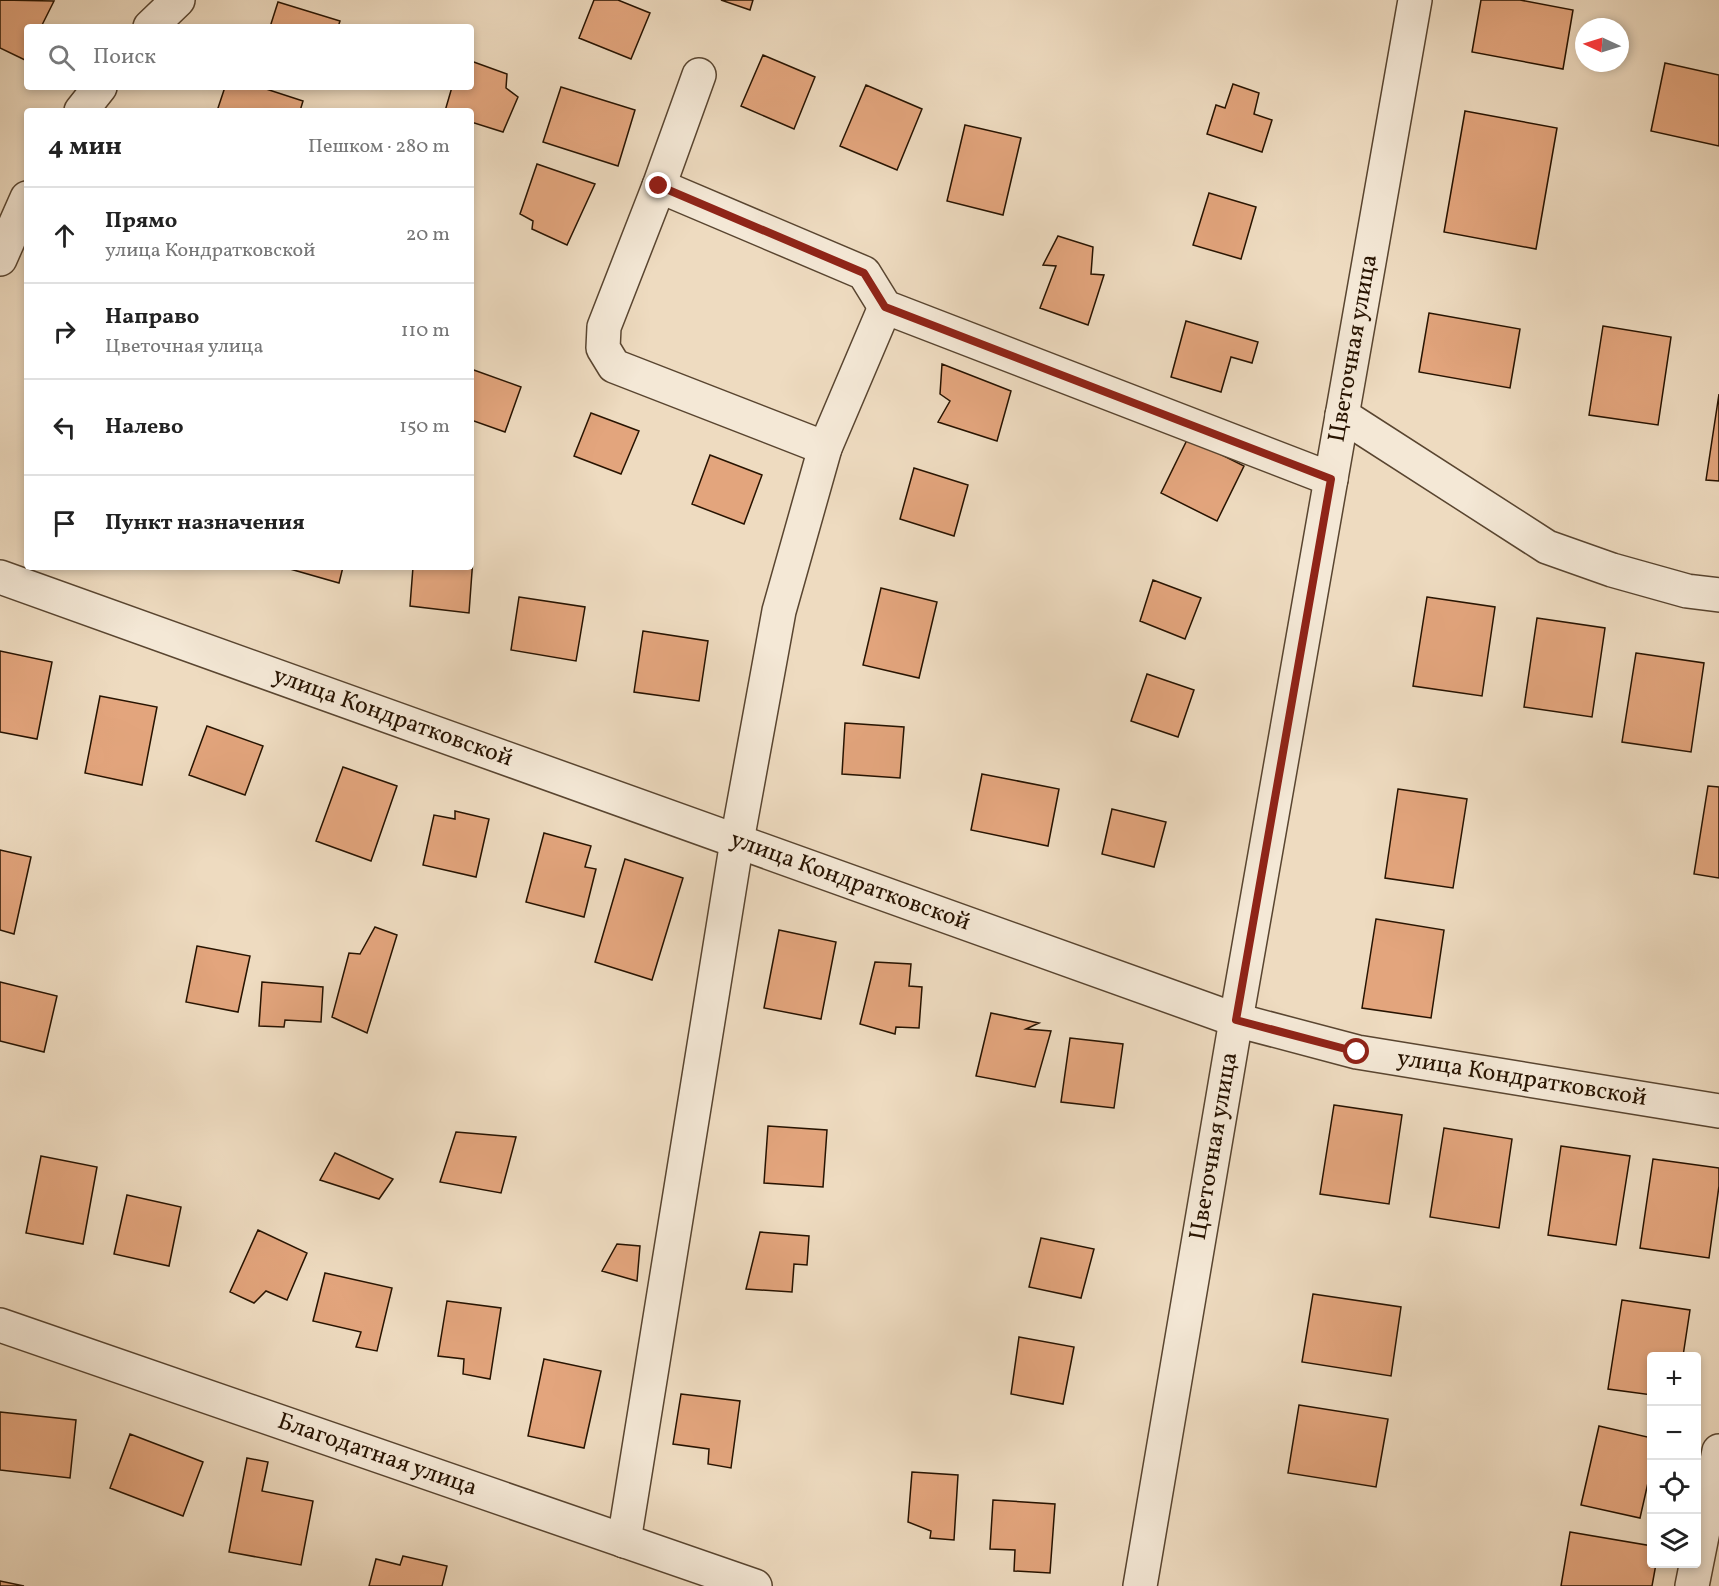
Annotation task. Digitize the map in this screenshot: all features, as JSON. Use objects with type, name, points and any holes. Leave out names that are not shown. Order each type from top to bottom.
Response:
[{"type":"street","points":[[153,24],[178,0]]},
{"type":"street","name":"Цветочная улица","points":[[1140,1586],[1236,1020],[1415,0]]},
{"type":"street","points":[[699,75],[604,327],[603,348],[614,366],[825,448]]},
{"type":"street","points":[[83,108],[98,90]]},
{"type":"street","points":[[659,186],[864,273],[885,307],[1331,479]]},
{"type":"street","points":[[0,259],[24,205]]},
{"type":"street","points":[[624,1541],[737,841],[779,611],[825,448],[885,307]]},
{"type":"street","points":[[1342,415],[1547,548],[1687,591],[1719,595]]},
{"type":"street","name":"улица Кондратковской","points":[[0,577],[1236,1020],[1357,1052],[1719,1111]]},
{"type":"street","name":"Благодатная улица","points":[[0,1325],[755,1586]]},
{"type":"street","points":[[1692,1586],[1719,1451]]},
{"type":"building","points":[[0,0],[54,1],[42,24],[24,24],[24,60],[0,48]]},
{"type":"building","points":[[594,0],[618,0],[650,13],[631,59],[579,38]]},
{"type":"building","points":[[721,0],[753,0],[750,10]]},
{"type":"building","points":[[1481,0],[1520,0],[1573,10],[1563,69],[1472,52]]},
{"type":"building","points":[[278,2],[340,21],[339,24],[271,24]]},
{"type":"building","points":[[763,55],[815,77],[794,129],[741,106]]},
{"type":"building","points":[[474,62],[507,74],[506,88],[518,97],[503,132],[474,123],[474,108],[446,108],[451,90],[474,90]]},
{"type":"building","points":[[1665,63],[1719,75],[1719,146],[1651,131]]},
{"type":"building","points":[[1233,84],[1259,93],[1254,114],[1272,120],[1262,152],[1207,134],[1216,105],[1225,108]]},
{"type":"building","points":[[866,85],[922,109],[897,170],[840,146]]},
{"type":"building","points":[[561,87],[635,110],[618,166],[543,142]]},
{"type":"building","points":[[224,90],[269,90],[303,101],[301,108],[218,108]]},
{"type":"building","points":[[1465,111],[1557,128],[1536,249],[1444,232]]},
{"type":"building","points":[[965,125],[1021,138],[1003,215],[947,201]]},
{"type":"building","points":[[537,164],[595,184],[567,245],[532,229],[533,221],[520,214]]},
{"type":"building","points":[[1209,193],[1256,207],[1241,259],[1193,245]]},
{"type":"building","points":[[1058,236],[1093,247],[1091,274],[1104,275],[1088,325],[1040,308],[1056,266],[1043,265]]},
{"type":"building","points":[[1429,313],[1520,329],[1510,388],[1419,372]]},
{"type":"building","points":[[1186,321],[1258,342],[1252,363],[1231,357],[1221,392],[1171,377]]},
{"type":"building","points":[[1603,326],[1671,337],[1658,425],[1589,415]]},
{"type":"building","points":[[942,364],[1011,391],[997,441],[938,422],[950,401],[940,394]]},
{"type":"building","points":[[474,370],[521,387],[505,432],[474,421]]},
{"type":"building","points":[[1719,394],[1719,481],[1706,480]]},
{"type":"building","points":[[591,413],[639,431],[621,474],[574,456]]},
{"type":"building","points":[[1188,438],[1244,466],[1217,521],[1161,493]]},
{"type":"building","points":[[710,455],[762,475],[744,524],[692,504]]},
{"type":"building","points":[[914,468],[968,485],[954,536],[900,519]]},
{"type":"building","points":[[294,570],[342,570],[339,583]]},
{"type":"building","points":[[413,570],[472,570],[469,613],[410,606]]},
{"type":"building","points":[[1153,580],[1201,598],[1185,639],[1140,621]]},
{"type":"building","points":[[881,588],[937,602],[919,678],[863,665]]},
{"type":"building","points":[[519,597],[585,607],[576,661],[511,650]]},
{"type":"building","points":[[1427,597],[1495,607],[1482,696],[1413,686]]},
{"type":"building","points":[[1537,618],[1605,628],[1592,717],[1524,707]]},
{"type":"building","points":[[643,631],[708,641],[699,701],[634,692]]},
{"type":"building","points":[[0,651],[52,662],[37,739],[0,732]]},
{"type":"building","points":[[1636,653],[1704,663],[1691,752],[1622,742]]},
{"type":"building","points":[[1147,674],[1194,690],[1178,737],[1131,721]]},
{"type":"building","points":[[100,696],[157,707],[142,785],[85,773]]},
{"type":"building","points":[[845,723],[904,727],[900,778],[842,774]]},
{"type":"building","points":[[207,726],[263,746],[245,795],[189,775]]},
{"type":"building","points":[[343,767],[397,786],[371,861],[316,841]]},
{"type":"building","points":[[982,774],[1059,789],[1048,846],[971,830]]},
{"type":"building","points":[[1708,786],[1719,787],[1719,878],[1694,874]]},
{"type":"building","points":[[1398,789],[1467,799],[1453,888],[1385,878]]},
{"type":"building","points":[[1112,809],[1166,822],[1154,867],[1102,854]]},
{"type":"building","points":[[455,811],[489,819],[476,877],[423,865],[434,815],[455,819]]},
{"type":"building","points":[[544,833],[591,846],[585,867],[596,869],[584,917],[526,902]]},
{"type":"building","points":[[0,850],[31,857],[14,934],[0,930]]},
{"type":"building","points":[[625,859],[683,878],[652,980],[595,962]]},
{"type":"building","points":[[1376,919],[1444,930],[1431,1018],[1362,1008]]},
{"type":"building","points":[[375,927],[397,935],[367,1033],[332,1017],[349,953],[360,954]]},
{"type":"building","points":[[779,930],[836,942],[821,1019],[764,1008]]},
{"type":"building","points":[[197,946],[250,956],[238,1012],[186,1002]]},
{"type":"building","points":[[875,962],[911,964],[909,986],[922,987],[919,1028],[896,1027],[895,1034],[860,1024]]},
{"type":"building","points":[[0,982],[57,996],[44,1052],[0,1041]]},
{"type":"building","points":[[262,982],[323,987],[321,1022],[285,1020],[284,1027],[259,1026]]},
{"type":"building","points":[[991,1013],[1039,1023],[1026,1029],[1051,1031],[1035,1087],[976,1076]]},
{"type":"building","points":[[1070,1038],[1123,1044],[1114,1108],[1061,1102]]},
{"type":"building","points":[[1334,1105],[1402,1115],[1389,1204],[1320,1194]]},
{"type":"building","points":[[768,1126],[827,1130],[823,1187],[764,1183]]},
{"type":"building","points":[[1444,1128],[1512,1139],[1499,1228],[1430,1217]]},
{"type":"building","points":[[456,1132],[516,1137],[501,1193],[440,1182]]},
{"type":"building","points":[[1561,1146],[1630,1156],[1616,1245],[1548,1235]]},
{"type":"building","points":[[335,1153],[393,1179],[379,1199],[320,1180]]},
{"type":"building","points":[[41,1156],[97,1167],[83,1244],[26,1233]]},
{"type":"building","points":[[1653,1159],[1719,1168],[1719,1186],[1709,1258],[1640,1248]]},
{"type":"building","points":[[127,1195],[181,1207],[169,1266],[114,1254]]},
{"type":"building","points":[[258,1230],[307,1253],[287,1300],[266,1291],[254,1303],[230,1292]]},
{"type":"building","points":[[760,1232],[809,1236],[807,1265],[794,1264],[792,1292],[746,1289]]},
{"type":"building","points":[[1041,1238],[1094,1249],[1081,1298],[1029,1287]]},
{"type":"building","points":[[617,1244],[640,1246],[637,1281],[602,1271]]},
{"type":"building","points":[[325,1273],[392,1288],[377,1351],[356,1347],[361,1332],[313,1321]]},
{"type":"building","points":[[1313,1294],[1401,1307],[1391,1376],[1302,1362]]},
{"type":"building","points":[[1622,1300],[1690,1310],[1684,1352],[1647,1352],[1647,1394],[1608,1389]]},
{"type":"building","points":[[447,1301],[501,1308],[490,1379],[463,1374],[464,1359],[438,1356]]},
{"type":"building","points":[[1019,1337],[1074,1347],[1063,1404],[1011,1394]]},
{"type":"building","points":[[544,1359],[601,1371],[584,1448],[528,1436]]},
{"type":"building","points":[[681,1394],[740,1401],[731,1468],[708,1464],[709,1449],[673,1444]]},
{"type":"building","points":[[1299,1405],[1388,1419],[1376,1487],[1288,1473]]},
{"type":"building","points":[[0,1412],[76,1420],[70,1478],[0,1470]]},
{"type":"building","points":[[1599,1426],[1647,1437],[1647,1487],[1640,1518],[1581,1505]]},
{"type":"building","points":[[130,1434],[203,1462],[183,1516],[110,1488]]},
{"type":"building","points":[[247,1458],[268,1462],[262,1491],[313,1501],[301,1565],[229,1552]]},
{"type":"building","points":[[912,1472],[958,1475],[954,1540],[930,1538],[931,1531],[908,1522]]},
{"type":"building","points":[[993,1500],[1055,1504],[1050,1573],[1014,1571],[1015,1550],[990,1549]]},
{"type":"building","points":[[1570,1532],[1647,1545],[1647,1568],[1655,1568],[1652,1586],[1561,1586]]},
{"type":"building","points":[[403,1556],[447,1566],[442,1586],[369,1586],[376,1559],[400,1565]]},
{"type":"building","points":[[0,1581],[24,1586],[0,1586]]},
{"type":"route","points":[[659,186],[864,273],[885,307],[1331,479],[1236,1020],[1357,1052]]}]
